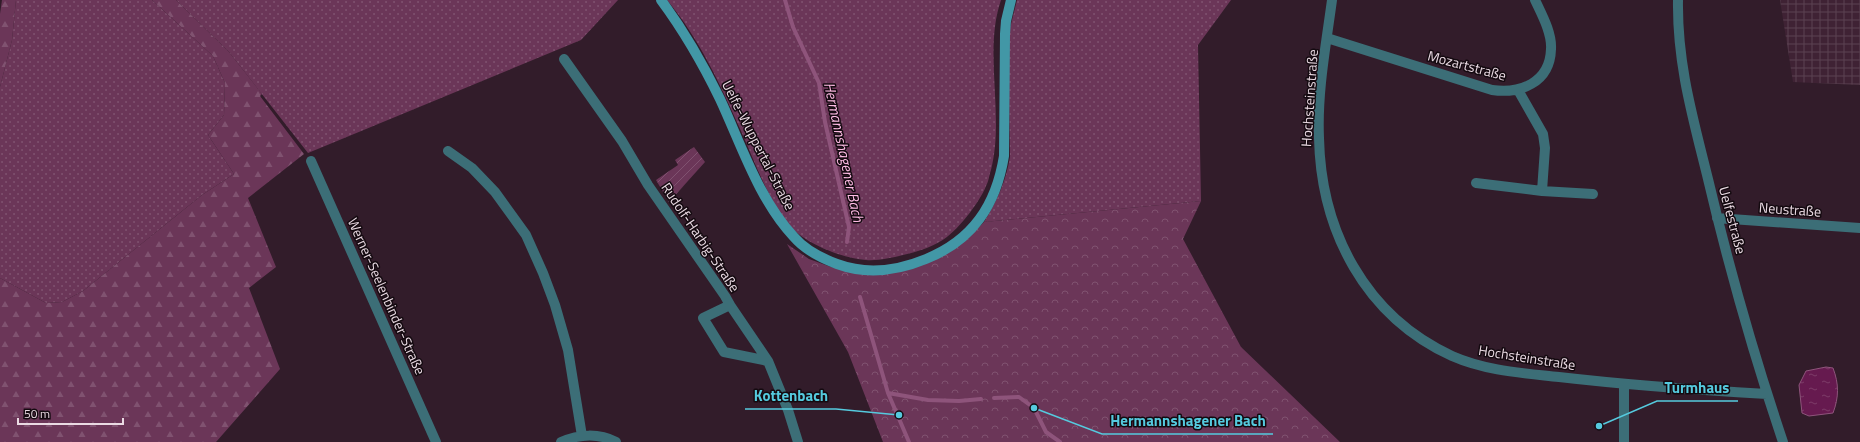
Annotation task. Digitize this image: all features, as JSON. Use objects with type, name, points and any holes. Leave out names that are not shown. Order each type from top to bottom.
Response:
[{"type":"main road","name":"Uelfe-Wuppertal-Straße","points":[[661,0],[691,44],[705,69],[752,170],[776,214],[784,225],[804,247],[823,258],[848,268],[874,271],[897,268],[916,263],[948,247],[964,237],[973,228],[980,220],[991,200],[1001,173],[1004,156],[1005,34],[1006,21],[1011,0]]},
{"type":"street","name":"Hochsteinstraße","points":[[1332,0],[1320,97],[1318,136],[1323,181],[1329,210],[1343,250],[1354,270],[1400,323],[1432,345],[1453,356],[1494,369],[1624,385],[1767,394]]},
{"type":"street","name":"Mozartstraße","points":[[1327,38],[1492,90],[1505,92],[1518,90],[1534,84],[1543,74],[1548,65],[1551,49],[1545,22],[1535,0]]},
{"type":"street","name":"Uelfestraße","points":[[1678,0],[1679,32],[1684,80],[1717,218],[1767,394],[1783,442]]},
{"type":"street","name":"Rudolf-Harbig-Straße","points":[[564,58],[622,141],[648,185],[730,304],[703,318],[724,352],[768,361]]},
{"type":"street","points":[[1518,90],[1543,134],[1545,148],[1542,191]]},
{"type":"street","points":[[448,151],[472,168],[481,177],[503,202],[526,235],[553,299],[568,350],[582,436]]},
{"type":"street","name":"Werner-Seelenbinder-Straße","points":[[312,161],[436,442]]},
{"type":"street","points":[[1476,183],[1542,191],[1593,194]]},
{"type":"street","name":"Neustraße","points":[[1717,218],[1860,228]]},
{"type":"street","points":[[730,304],[768,361],[788,410],[798,442]]},
{"type":"street","points":[[1624,385],[1624,442]]},
{"type":"street","points":[[561,442],[582,436],[600,436],[616,442]]},
{"type":"shaded area","points":[[1780,0],[1860,0],[1860,85],[1793,82]]},
{"type":"green space","points":[[2,0],[16,0],[12,40],[0,87],[0,14]]},
{"type":"green space","points":[[16,0],[152,0],[213,56],[225,83],[224,115],[208,135],[234,174],[202,195],[83,291],[62,302],[46,303],[0,278],[0,87],[12,40]]},
{"type":"green space","points":[[152,0],[176,0],[229,52],[262,94],[260,96],[304,154],[248,198],[276,267],[249,288],[280,369],[216,442],[0,442],[0,278],[46,303],[62,302],[83,291],[202,195],[234,174],[208,135],[224,115],[225,83],[213,56]]},
{"type":"green space","points":[[176,0],[618,0],[581,40],[308,153],[229,52]]},
{"type":"green space","points":[[667,0],[1001,0],[996,20],[994,41],[996,106],[995,149],[988,182],[979,200],[967,216],[947,237],[923,250],[913,253],[884,259],[866,260],[834,253],[812,243],[787,223],[773,202],[726,97],[699,46],[679,15]]},
{"type":"green space","points":[[1017,0],[1231,0],[1198,45],[1201,201],[984,222],[1000,191],[1010,157],[1008,36]]},
{"type":"green space","points":[[694,147],[705,162],[669,202],[656,180],[678,165],[675,160]]},
{"type":"green space","points":[[1201,201],[1183,239],[1241,347],[1340,442],[883,442],[848,352],[787,244],[809,259],[831,267],[886,274],[967,239],[984,222]]},
{"type":"water","points":[[1826,367],[1833,368],[1837,385],[1837,396],[1833,413],[1809,416],[1802,413],[1799,385],[1806,371]]},
{"type":"waterway","name":"Hermannshagener Bach","points":[[785,0],[793,27],[819,83],[825,122],[849,227],[847,242]]},
{"type":"waterway","name":"Hermannshagener Bach","points":[[860,297],[888,393],[928,400],[959,401],[981,399]]},
{"type":"waterway","points":[[888,393],[909,442]]},
{"type":"waterway","name":"Hermannshagener Bach","points":[[994,398],[1019,397],[1034,408],[1046,432],[1060,442]]},
{"type":"place","name":"Hermannshagener Bach","points":[[1034,408]]},
{"type":"place","name":"Kottenbach","points":[[899,415]]},
{"type":"place","name":"Turmhaus","points":[[1599,426]]}]
